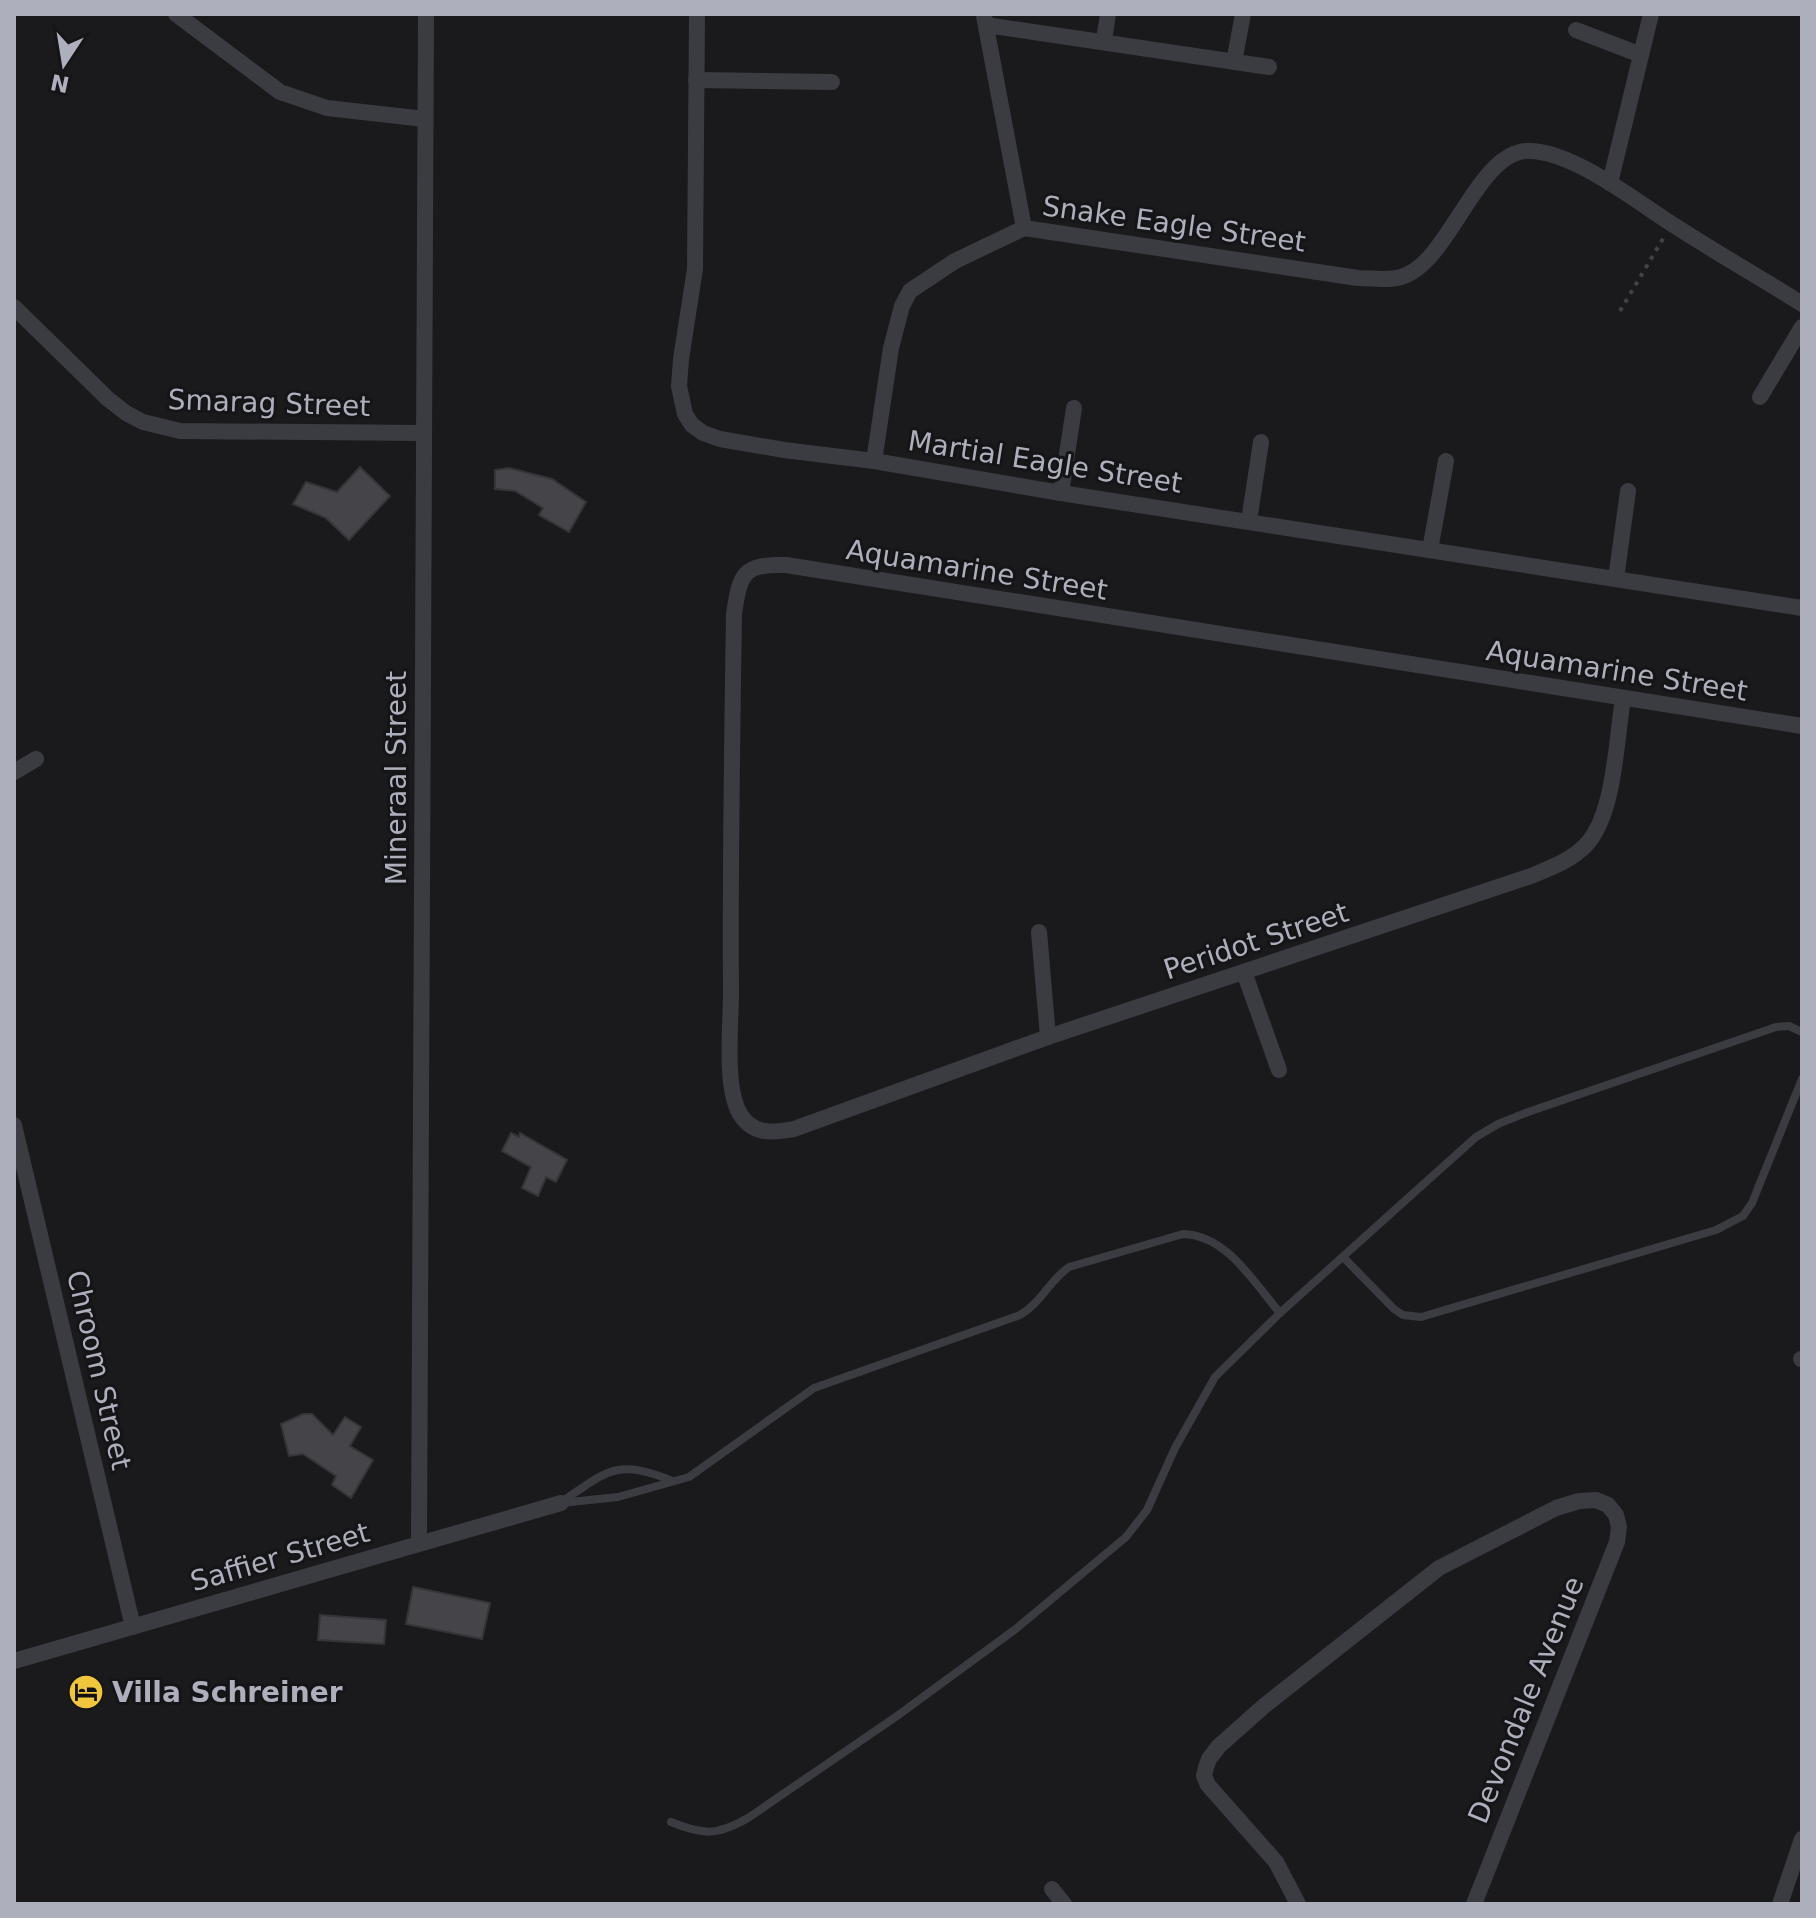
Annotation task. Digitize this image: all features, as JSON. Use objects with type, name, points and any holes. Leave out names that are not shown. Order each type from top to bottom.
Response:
[{"type":"street","points":[[176,14],[248,71],[280,92],[327,108],[425,119]]},
{"type":"street","name":"Mineraal Street","points":[[419,1543],[426,14]]},
{"type":"street","name":"Martial Eagle Street","points":[[697,14],[695,269],[679,386],[685,414],[692,425],[703,433],[784,450],[874,461],[1802,608]]},
{"type":"street","points":[[1104,40],[1108,14]]},
{"type":"street","points":[[1234,62],[1243,14]]},
{"type":"street","points":[[1651,14],[1610,183],[1802,304]]},
{"type":"street","points":[[1024,228],[985,19],[1269,67]]},
{"type":"street","points":[[1576,30],[1641,55]]},
{"type":"street","points":[[696,80],[832,82]]},
{"type":"street","name":"Snake Eagle Street","points":[[874,461],[891,348],[902,306],[910,291],[955,261],[1024,228],[1358,278],[1402,277],[1432,253],[1485,180],[1506,157],[1515,152],[1543,152],[1610,183]]},
{"type":"street","name":"Smarag Street","points":[[14,307],[108,399],[143,422],[161,428],[180,431],[423,433]]},
{"type":"street","points":[[1760,397],[1802,327]]},
{"type":"street","points":[[1061,493],[1074,408]]},
{"type":"street","points":[[1249,521],[1261,442]]},
{"type":"street","points":[[1430,550],[1446,461]]},
{"type":"street","points":[[1616,579],[1628,491]]},
{"type":"street","name":"Aquamarine Street","points":[[794,1129],[767,1133],[748,1124],[734,1102],[732,1082],[734,614],[738,585],[750,569],[761,565],[786,565],[1802,726]]},
{"type":"street","name":"Peridot Street","points":[[794,1129],[1048,1037],[1531,876],[1574,855],[1597,830],[1608,800],[1623,699]]},
{"type":"street","points":[[14,772],[36,759]]},
{"type":"street","points":[[1039,932],[1048,1037]]},
{"type":"street","points":[[1244,972],[1279,1070]]},
{"type":"street","name":"Chroom Street","points":[[14,1125],[133,1627]]},
{"type":"street","name":"Devondale Avenue","points":[[1298,1904],[1276,1862],[1208,1785],[1204,1776],[1209,1759],[1219,1746],[1264,1706],[1439,1568],[1568,1504],[1596,1500],[1608,1505],[1616,1515],[1619,1527],[1610,1561],[1474,1904]]},
{"type":"street","name":"Saffier Street","points":[[14,1661],[561,1503]]},
{"type":"street","points":[[1780,1904],[1802,1839]]},
{"type":"street","points":[[1052,1889],[1064,1904]]},
{"type":"lane","points":[[671,1822],[693,1831],[710,1832],[730,1828],[748,1818],[897,1716],[1017,1628],[1100,1560],[1135,1527],[1147,1510],[1175,1448],[1215,1377],[1280,1313],[1456,1154],[1498,1124],[1776,1027],[1789,1026],[1802,1032]]},
{"type":"lane","points":[[1344,1258],[1394,1309],[1411,1318],[1716,1230],[1743,1216],[1752,1203],[1802,1079]]},
{"type":"lane","points":[[561,1503],[618,1497],[696,1473],[814,1388],[1020,1315],[1032,1308],[1058,1275],[1069,1267],[1183,1234],[1197,1234],[1222,1247],[1280,1313]]},
{"type":"lane","points":[[561,1503],[594,1479],[619,1468],[647,1471],[671,1480]]},
{"type":"path","points":[[1620,311],[1672,224]]},
{"type":"building","points":[[360,467],[390,496],[349,540],[326,518],[293,504],[306,482],[337,492]]},
{"type":"building","points":[[509,468],[552,479],[586,502],[569,532],[539,515],[543,508],[515,491],[495,489],[495,470]]},
{"type":"building","points":[[511,1133],[519,1137],[520,1133],[567,1160],[556,1182],[546,1177],[538,1196],[522,1188],[531,1167],[502,1151]]},
{"type":"building","points":[[303,1414],[312,1414],[333,1435],[345,1417],[361,1427],[350,1446],[373,1460],[351,1498],[332,1485],[336,1476],[303,1454],[289,1456],[281,1424]]},
{"type":"building","points":[[413,1587],[490,1603],[482,1639],[406,1624]]},
{"type":"building","points":[[320,1615],[386,1620],[384,1644],[318,1640]]},
{"type":"place","name":"Villa Schreiner","points":[[86,1692]]}]
